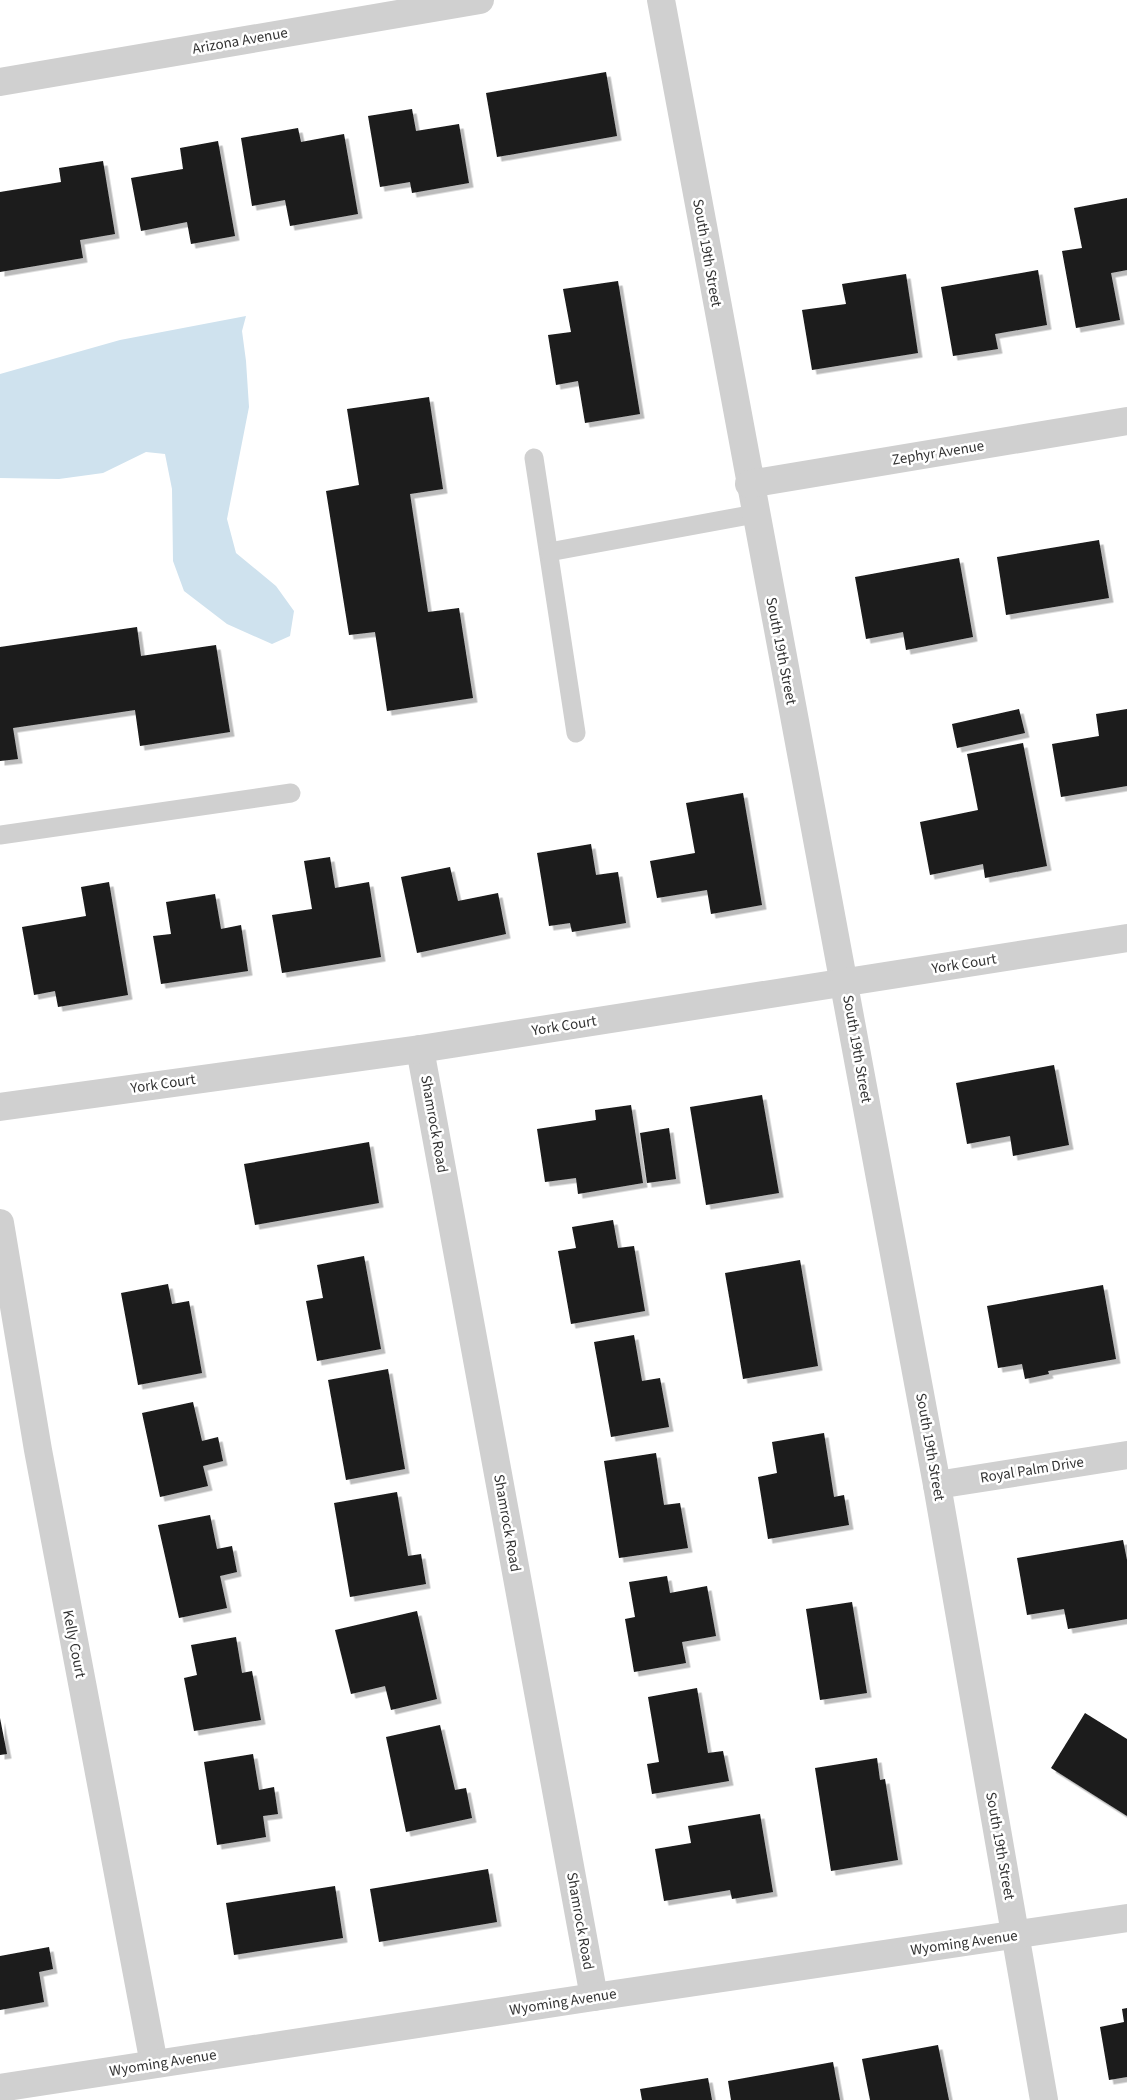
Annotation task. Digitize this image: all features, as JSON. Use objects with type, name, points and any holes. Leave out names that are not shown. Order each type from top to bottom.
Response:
[{"type":"street","name":"Arizona Avenue","points":[[0,82],[480,0]]},
{"type":"street","name":"South 19th Street","points":[[660,0],[749,484],[845,983],[937,1485],[1044,2100]]},
{"type":"street","name":"Zephyr Avenue","points":[[749,484],[1127,421]]},
{"type":"street","name":"York Court","points":[[0,1107],[420,1049],[1127,938]]},
{"type":"street","name":"Shamrock Road","points":[[420,1049],[594,1997]]},
{"type":"street","name":"Kelly Court","points":[[0,1223],[38,1450],[154,2064]]},
{"type":"street","name":"Royal Palm Drive","points":[[937,1485],[1127,1454]]},
{"type":"street","name":"Wyoming Avenue","points":[[0,2088],[1127,1918]]},
{"type":"lane","points":[[534,458],[576,733]]},
{"type":"lane","points":[[549,552],[755,514]]},
{"type":"lane","points":[[0,835],[291,793]]},
{"type":"water","points":[[246,316],[242,331],[249,407],[227,519],[236,553],[276,586],[294,611],[290,636],[272,644],[227,624],[184,591],[173,561],[172,489],[165,454],[146,452],[103,473],[59,479],[0,478],[0,374],[120,340]]},
{"type":"building","points":[[606,72],[617,136],[497,157],[486,93]]},
{"type":"building","points":[[412,109],[416,131],[459,124],[469,183],[412,193],[410,182],[380,187],[368,116]]},
{"type":"building","points":[[298,128],[301,142],[344,134],[358,214],[290,226],[285,200],[252,206],[241,138]]},
{"type":"building","points":[[218,141],[235,236],[191,244],[187,222],[141,231],[131,178],[183,169],[180,148]]},
{"type":"building","points":[[103,161],[115,234],[80,240],[83,258],[0,272],[0,192],[61,182],[59,168]]},
{"type":"building","points":[[1127,198],[1127,270],[1111,273],[1120,320],[1076,328],[1062,251],[1082,248],[1074,208]]},
{"type":"building","points":[[1038,270],[1047,325],[995,334],[998,349],[953,356],[941,287]]},
{"type":"building","points":[[906,274],[918,353],[812,370],[802,310],[846,304],[842,284]]},
{"type":"building","points":[[618,281],[640,414],[585,423],[578,381],[556,385],[548,335],[571,332],[563,289]]},
{"type":"building","points":[[429,397],[443,489],[410,494],[428,612],[459,608],[473,698],[387,711],[375,632],[349,635],[326,491],[359,485],[347,409]]},
{"type":"building","points":[[1099,540],[1109,598],[1006,615],[997,557]]},
{"type":"building","points":[[959,558],[973,637],[906,650],[903,632],[866,639],[855,577]]},
{"type":"building","points":[[137,627],[141,656],[216,645],[230,732],[140,746],[135,710],[13,728],[18,759],[0,761],[0,647]]},
{"type":"building","points":[[1019,709],[1025,733],[957,748],[952,724]]},
{"type":"building","points":[[1127,709],[1127,786],[1061,797],[1052,744],[1099,736],[1096,714]]},
{"type":"building","points":[[1023,743],[1047,866],[985,878],[983,864],[930,875],[920,822],[978,810],[967,754]]},
{"type":"building","points":[[743,793],[762,905],[711,914],[707,890],[657,898],[650,861],[695,853],[686,803]]},
{"type":"building","points":[[591,844],[596,875],[618,872],[626,923],[572,932],[570,923],[549,926],[537,853]]},
{"type":"building","points":[[330,857],[335,888],[369,882],[381,957],[282,973],[272,915],[312,909],[304,861]]},
{"type":"building","points":[[450,867],[458,901],[498,893],[506,934],[417,953],[401,877]]},
{"type":"building","points":[[109,882],[128,995],[58,1007],[55,991],[34,995],[22,927],[86,916],[81,887]]},
{"type":"building","points":[[215,894],[221,929],[241,925],[248,971],[161,984],[153,936],[171,934],[166,902]]},
{"type":"building","points":[[1054,1065],[1069,1145],[1013,1156],[1010,1136],[967,1144],[956,1083]]},
{"type":"building","points":[[762,1095],[779,1193],[706,1205],[690,1107]]},
{"type":"building","points":[[631,1105],[643,1183],[578,1194],[576,1178],[545,1182],[537,1129],[596,1120],[595,1110]]},
{"type":"building","points":[[669,1128],[676,1179],[647,1183],[640,1133]]},
{"type":"building","points":[[369,1142],[379,1203],[255,1225],[244,1164]]},
{"type":"building","points":[[613,1220],[618,1248],[634,1246],[645,1311],[571,1324],[558,1251],[576,1248],[572,1227]]},
{"type":"building","points":[[364,1256],[381,1349],[317,1361],[306,1301],[323,1298],[317,1265]]},
{"type":"building","points":[[800,1260],[818,1366],[743,1379],[725,1273]]},
{"type":"building","points":[[168,1284],[172,1304],[189,1301],[202,1373],[138,1385],[121,1293]]},
{"type":"building","points":[[1103,1285],[1116,1359],[1048,1371],[1049,1374],[1025,1379],[1022,1364],[998,1368],[987,1306]]},
{"type":"building","points":[[634,1335],[642,1381],[660,1378],[669,1427],[611,1437],[594,1342]]},
{"type":"building","points":[[388,1369],[405,1469],[346,1480],[328,1380]]},
{"type":"building","points":[[193,1402],[202,1441],[218,1437],[223,1461],[203,1466],[208,1486],[160,1497],[142,1413]]},
{"type":"building","points":[[824,1433],[834,1497],[844,1495],[849,1525],[768,1539],[758,1477],[777,1473],[772,1442]]},
{"type":"building","points":[[656,1453],[664,1505],[680,1503],[688,1548],[619,1558],[604,1461]]},
{"type":"building","points":[[397,1492],[408,1556],[421,1554],[426,1584],[350,1597],[334,1503]]},
{"type":"building","points":[[210,1515],[217,1549],[232,1546],[237,1572],[220,1576],[227,1608],[179,1618],[158,1525]]},
{"type":"building","points":[[1123,1540],[1127,1560],[1127,1619],[1068,1629],[1064,1609],[1027,1615],[1017,1558]]},
{"type":"building","points":[[667,1576],[670,1593],[707,1586],[716,1636],[682,1642],[686,1663],[634,1672],[625,1619],[635,1617],[629,1582]]},
{"type":"building","points":[[852,1602],[867,1693],[820,1700],[806,1609]]},
{"type":"building","points":[[417,1611],[437,1699],[391,1710],[385,1686],[351,1694],[335,1630]]},
{"type":"building","points":[[236,1637],[242,1673],[252,1671],[261,1720],[194,1731],[184,1678],[197,1675],[191,1645]]},
{"type":"building","points":[[697,1688],[708,1753],[723,1751],[729,1781],[652,1794],[647,1764],[659,1762],[648,1697]]},
{"type":"building","points":[[1085,1713],[1127,1739],[1127,1816],[1051,1768]]},
{"type":"building","points":[[0,1718],[7,1754],[0,1755]]},
{"type":"building","points":[[440,1725],[455,1790],[466,1788],[472,1818],[406,1832],[386,1737]]},
{"type":"building","points":[[253,1754],[259,1790],[274,1787],[278,1814],[263,1816],[266,1837],[217,1845],[204,1762]]},
{"type":"building","points":[[877,1758],[880,1780],[885,1779],[898,1860],[831,1871],[815,1768]]},
{"type":"building","points":[[760,1814],[773,1892],[732,1899],[730,1890],[664,1901],[655,1849],[691,1843],[688,1826]]},
{"type":"building","points":[[488,1869],[497,1922],[379,1942],[370,1889]]},
{"type":"building","points":[[335,1886],[343,1938],[234,1955],[226,1903]]},
{"type":"building","points":[[49,1947],[53,1969],[39,1972],[44,2002],[0,2010],[0,1956]]},
{"type":"building","points":[[1127,2008],[1127,2077],[1109,2080],[1100,2027],[1124,2022],[1122,2009]]},
{"type":"building","points":[[938,2045],[949,2100],[870,2100],[862,2059]]},
{"type":"building","points":[[833,2062],[840,2100],[731,2100],[728,2081]]},
{"type":"building","points":[[708,2078],[712,2100],[642,2100],[640,2089]]}]
